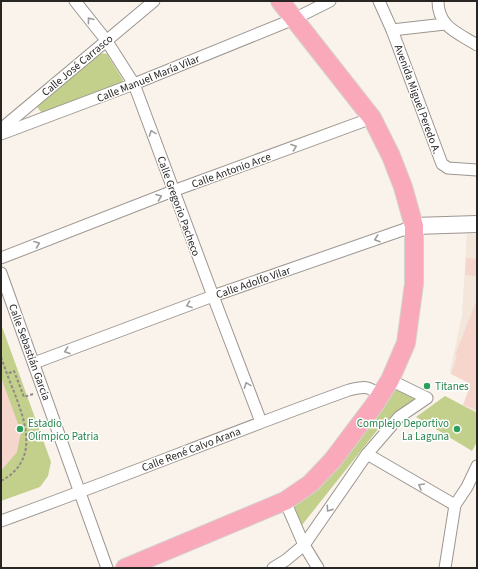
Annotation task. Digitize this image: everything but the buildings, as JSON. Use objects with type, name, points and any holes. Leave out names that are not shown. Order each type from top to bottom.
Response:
[{"type":"main road","points":[[125,568],[285,501],[310,484],[332,461],[385,388],[406,343],[414,284],[414,226],[403,187],[391,156],[372,118],[280,1]]},
{"type":"main road","name":"Calle Adolfo Vilar","points":[[414,226],[477,224]]},
{"type":"street","name":"Calle Gregorio Pacheco","points":[[75,1],[106,40],[134,84],[261,422]]},
{"type":"street","name":"Calle José Carrasco","points":[[1,129],[154,1]]},
{"type":"street","name":"Calle Manuel María Vilar","points":[[1,134],[134,84],[294,19],[330,1]]},
{"type":"street","name":"Avenida Miguel Peredo A.","points":[[379,1],[392,30],[442,164],[448,168],[477,170]]},
{"type":"street","points":[[438,1],[438,8],[445,24],[477,45]]},
{"type":"street","points":[[392,30],[445,24]]},
{"type":"street","name":"Calle Antonio Arce","points":[[1,258],[173,191],[372,118]]},
{"type":"street","name":"Calle Adolfo Vilar","points":[[34,363],[213,296],[414,226]]},
{"type":"street","name":"Calle Sebastián Garcia","points":[[1,272],[107,568]]},
{"type":"street","name":"Calle René Calvo Arana","points":[[1,521],[261,422],[363,386],[370,388],[385,388],[427,398],[399,417],[367,454]]},
{"type":"street","points":[[273,568],[286,560],[304,545],[367,454],[455,505]]},
{"type":"street","points":[[445,568],[455,505],[467,487],[477,466]]},
{"type":"street","points":[[285,501],[304,545],[318,568]]},
{"type":"path","points":[[1,357],[25,423],[27,440],[24,459],[10,476],[1,480]]},
{"type":"path","points":[[7,374],[14,371],[24,397],[44,390]]},
{"type":"shaded area","points":[[467,234],[477,234],[477,414],[463,407],[470,384],[450,372],[462,315]]},
{"type":"green space","points":[[100,53],[107,54],[123,80],[121,85],[42,113],[37,107]]},
{"type":"green space","name":"Estadio Olímpico Patria","points":[[1,324],[51,462],[48,476],[40,487],[1,501]]},
{"type":"green space","points":[[395,386],[414,397],[413,401],[383,423],[302,525],[293,503]]},
{"type":"green space","name":"Complejo Deportivo La Laguna","points":[[445,396],[477,413],[477,442],[472,451],[416,417]]},
{"type":"place","name":"Titanes","points":[[427,386]]},
{"type":"place","name":"Estadio Olímpico Patria","points":[[20,429]]},
{"type":"place","name":"Complejo Deportivo La Laguna","points":[[457,429]]}]
